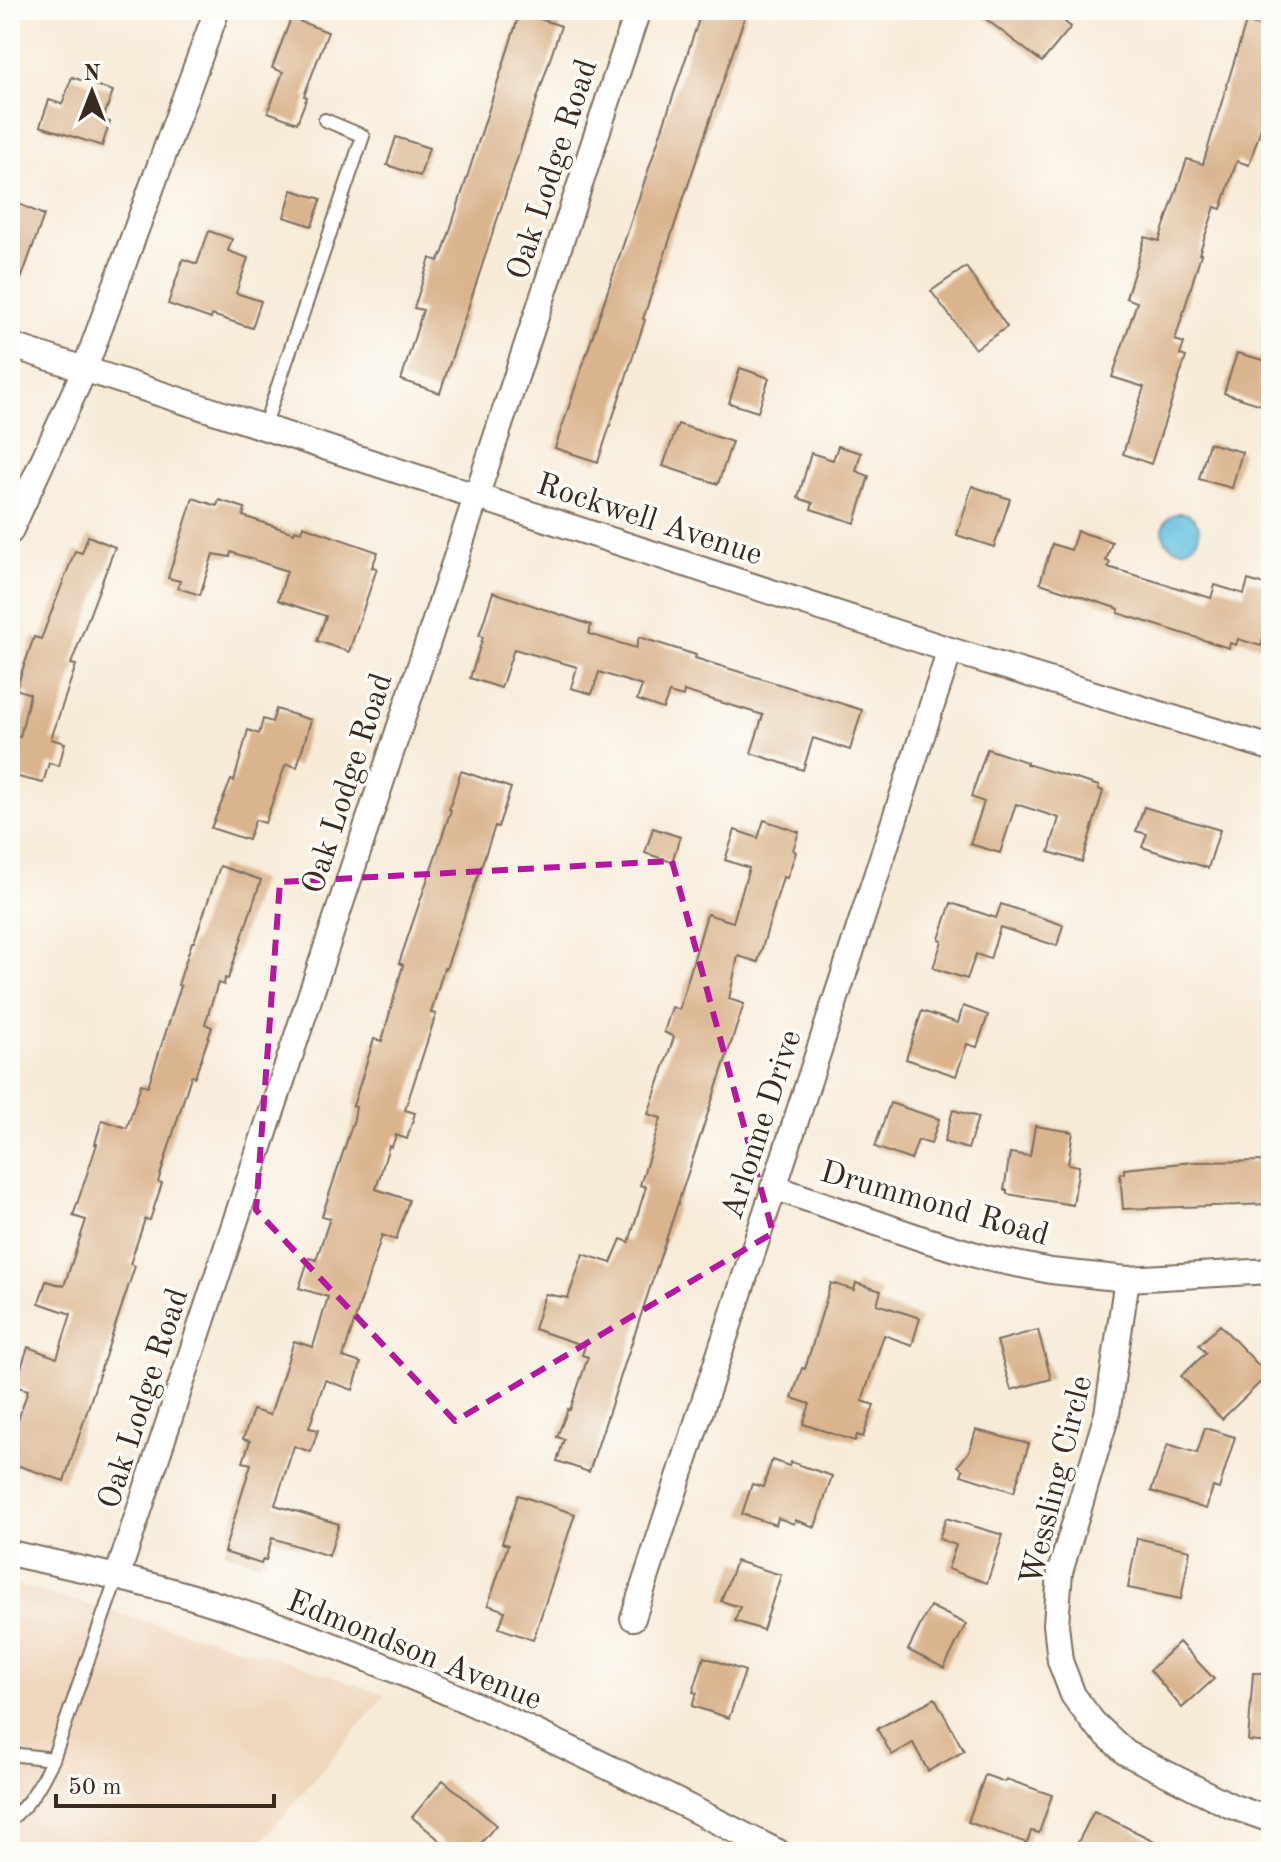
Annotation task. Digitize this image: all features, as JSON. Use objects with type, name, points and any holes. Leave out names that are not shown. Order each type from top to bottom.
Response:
[{"type":"street","points":[[10,532],[84,371],[217,10]]},
{"type":"street","name":"Oak Lodge Road","points":[[117,1577],[638,10]]},
{"type":"street","name":"Rockwell Avenue","points":[[10,345],[950,650],[1271,748]]},
{"type":"street","name":"Arlonne Drive","points":[[633,1618],[950,650]]},
{"type":"street","name":"Drummond Road","points":[[773,1187],[923,1239],[986,1258],[1051,1271],[1127,1279],[1271,1271]]},
{"type":"street","name":"Wessling Circle","points":[[1127,1279],[1107,1414],[1060,1572],[1056,1624],[1060,1661],[1073,1695],[1086,1713],[1126,1753],[1231,1806],[1271,1820]]},
{"type":"street","name":"Edmondson Avenue","points":[[10,1553],[192,1597],[372,1661],[579,1752],[778,1852]]},
{"type":"lane","points":[[264,427],[363,136],[325,120]]},
{"type":"lane","points":[[10,1819],[22,1811],[53,1759],[117,1577]]},
{"type":"lane","points":[[10,1754],[53,1759]]},
{"type":"highlighted area","points":[[672,861],[773,1233],[455,1421],[256,1210],[280,882]]},
{"type":"shaded area","points":[[10,1583],[287,1661],[385,1695],[253,1852],[10,1852]]},
{"type":"water","points":[[1181,513],[1194,518],[1199,531],[1194,544],[1181,549],[1168,544],[1163,531],[1168,518]]},
{"type":"building","points":[[702,10],[747,10],[598,462],[555,448]]},
{"type":"building","points":[[974,10],[1050,10],[1071,27],[1042,62]]},
{"type":"building","points":[[520,12],[561,26],[440,393],[401,380],[423,310],[414,308],[430,258],[438,261],[443,252]]},
{"type":"building","points":[[291,18],[328,32],[297,123],[268,112],[283,72],[272,68]]},
{"type":"building","points":[[1246,22],[1271,30],[1271,97],[1249,165],[1237,161],[1221,209],[1215,207],[1199,254],[1175,340],[1184,343],[1180,355],[1186,357],[1151,464],[1123,454],[1144,387],[1112,377],[1137,302],[1126,298],[1145,237],[1159,241],[1187,159],[1203,164]]},
{"type":"building","points":[[72,77],[113,91],[103,119],[110,122],[102,146],[40,126],[49,100],[62,104]]},
{"type":"building","points":[[396,137],[429,148],[420,176],[387,165]]},
{"type":"building","points":[[292,190],[321,199],[312,226],[284,217]]},
{"type":"building","points":[[10,200],[44,215],[13,302],[10,301]]},
{"type":"building","points":[[209,231],[232,239],[228,251],[248,258],[236,293],[261,301],[252,328],[212,315],[211,319],[168,304],[183,259],[197,264]]},
{"type":"building","points":[[966,267],[1007,327],[975,349],[931,291]]},
{"type":"building","points":[[1237,353],[1271,362],[1271,408],[1224,393]]},
{"type":"building","points":[[740,368],[769,378],[758,412],[729,403]]},
{"type":"building","points":[[678,424],[732,442],[718,484],[663,466]]},
{"type":"building","points":[[1209,443],[1242,452],[1232,488],[1199,479]]},
{"type":"building","points":[[838,446],[861,453],[856,471],[869,476],[855,523],[811,509],[813,503],[798,498],[811,453],[833,460]]},
{"type":"building","points":[[972,486],[1010,499],[994,547],[957,535]]},
{"type":"building","points":[[193,498],[217,506],[219,500],[245,508],[243,516],[294,533],[295,530],[301,532],[303,526],[378,552],[372,567],[377,568],[349,652],[317,641],[326,616],[278,600],[287,571],[231,552],[230,557],[213,554],[200,595],[178,588],[180,581],[168,578]]},
{"type":"building","points":[[1077,531],[1112,542],[1106,561],[1110,562],[1108,567],[1211,598],[1215,585],[1244,594],[1248,580],[1271,587],[1271,613],[1261,646],[1238,639],[1236,645],[1230,643],[1229,648],[1118,613],[1119,609],[1040,583],[1052,544],[1071,550]]},
{"type":"building","points":[[88,536],[115,547],[71,664],[76,665],[51,739],[65,743],[59,766],[49,763],[43,783],[10,775],[10,734],[20,737],[30,694],[16,689],[34,637],[41,639],[75,551],[82,553]]},
{"type":"building","points":[[493,592],[591,625],[589,634],[636,648],[639,637],[696,655],[695,658],[862,710],[850,750],[813,738],[803,770],[751,753],[763,715],[684,691],[683,697],[669,693],[663,709],[637,700],[642,686],[599,672],[592,694],[571,688],[577,667],[514,649],[501,688],[470,678]]},
{"type":"building","points":[[276,709],[311,720],[297,767],[285,766],[265,823],[255,820],[248,840],[211,828],[231,780],[234,781],[248,730],[259,734],[263,719],[272,722]]},
{"type":"building","points":[[987,749],[1099,786],[1098,789],[1103,791],[1082,862],[1049,852],[1059,818],[1016,804],[1000,853],[970,844],[984,802],[971,797]]},
{"type":"building","points":[[461,771],[511,788],[444,968],[431,1013],[436,1014],[405,1110],[415,1113],[407,1139],[396,1135],[392,1147],[389,1146],[376,1189],[409,1200],[396,1240],[382,1235],[343,1357],[361,1363],[353,1390],[325,1380],[309,1428],[318,1430],[311,1452],[294,1446],[275,1505],[339,1524],[329,1556],[272,1538],[266,1560],[263,1559],[261,1564],[224,1552],[251,1464],[243,1462],[250,1441],[243,1439],[253,1410],[270,1415],[294,1341],[313,1347],[328,1297],[299,1288],[309,1258],[316,1260],[330,1218],[322,1216],[354,1119],[356,1107],[353,1106],[374,1039],[382,1041],[403,965],[399,963],[451,810]]},
{"type":"building","points":[[1144,807],[1220,830],[1208,868],[1142,847],[1147,834],[1136,831]]},
{"type":"building","points":[[764,820],[799,832],[793,850],[796,852],[787,878],[783,877],[758,962],[738,956],[729,999],[744,1004],[589,1472],[557,1461],[564,1439],[557,1437],[588,1357],[582,1355],[585,1346],[534,1329],[545,1294],[568,1298],[583,1254],[611,1263],[621,1239],[629,1242],[646,1187],[640,1185],[661,1118],[648,1114],[674,1037],[664,1032],[672,1007],[679,1010],[707,914],[733,922],[749,868],[725,860],[735,830],[758,838]]},
{"type":"building","points":[[653,828],[680,837],[672,862],[645,853]]},
{"type":"building","points":[[220,866],[261,880],[228,979],[225,978],[224,985],[218,983],[205,1024],[212,1027],[195,1077],[191,1076],[158,1182],[162,1183],[150,1220],[145,1219],[130,1264],[135,1266],[64,1481],[10,1463],[10,1445],[28,1390],[15,1386],[28,1347],[57,1358],[71,1314],[39,1303],[46,1281],[64,1286],[86,1220],[73,1216],[102,1120],[127,1128],[141,1084],[148,1086],[192,942]]},
{"type":"building","points":[[951,903],[996,918],[1001,904],[1063,925],[1057,946],[1000,927],[990,959],[976,954],[967,979],[933,968]]},
{"type":"building","points":[[963,1006],[988,1015],[977,1047],[967,1044],[956,1076],[906,1059],[922,1011],[958,1023]]},
{"type":"building","points":[[890,1103],[939,1119],[931,1144],[918,1140],[911,1160],[875,1147]]},
{"type":"building","points":[[953,1110],[978,1117],[968,1149],[944,1142]]},
{"type":"building","points":[[1035,1126],[1073,1132],[1068,1164],[1079,1166],[1073,1205],[1007,1194],[1004,1190],[1010,1153],[1030,1156]]},
{"type":"building","points":[[1271,1161],[1271,1204],[1123,1209],[1120,1173],[1124,1174],[1124,1169],[1193,1162]]},
{"type":"building","points":[[831,1283],[854,1290],[856,1283],[881,1291],[877,1304],[920,1318],[912,1345],[884,1335],[862,1401],[874,1405],[863,1437],[857,1435],[855,1441],[803,1424],[810,1404],[792,1398],[802,1368],[805,1369]]},
{"type":"building","points":[[1220,1325],[1268,1375],[1222,1419],[1181,1376],[1206,1353],[1199,1345]]},
{"type":"building","points":[[1038,1330],[1051,1379],[1011,1390],[997,1341]]},
{"type":"building","points":[[1205,1428],[1235,1437],[1219,1489],[1213,1487],[1206,1509],[1151,1491],[1168,1444],[1197,1453]]},
{"type":"building","points":[[976,1430],[1029,1444],[1014,1492],[961,1475],[963,1470],[958,1466],[970,1450]]},
{"type":"building","points":[[772,1460],[789,1466],[791,1462],[832,1476],[815,1527],[778,1518],[776,1525],[742,1514],[752,1484],[763,1487]]},
{"type":"building","points":[[518,1495],[575,1514],[533,1640],[499,1628],[505,1611],[488,1605],[508,1545],[502,1543]]},
{"type":"building","points":[[946,1518],[1003,1535],[987,1583],[948,1569],[956,1545],[939,1539]]},
{"type":"building","points":[[1137,1538],[1190,1550],[1181,1599],[1128,1588]]},
{"type":"building","points":[[736,1561],[781,1575],[763,1630],[735,1621],[740,1607],[721,1601]]},
{"type":"building","points":[[930,1606],[966,1624],[944,1668],[908,1650]]},
{"type":"building","points":[[1179,1642],[1214,1679],[1182,1708],[1150,1670]]},
{"type":"building","points":[[704,1657],[745,1671],[729,1718],[692,1706]]},
{"type":"building","points":[[1253,1673],[1271,1673],[1271,1743],[1248,1741]]},
{"type":"building","points":[[935,1698],[964,1751],[928,1771],[913,1743],[892,1755],[877,1729]]},
{"type":"building","points":[[985,1775],[1052,1795],[1039,1833],[1031,1831],[1027,1843],[968,1822]]},
{"type":"building","points":[[443,1780],[496,1825],[474,1852],[454,1852],[412,1817]]},
{"type":"building","points":[[1094,1811],[1130,1829],[1177,1852],[1073,1852]]}]
